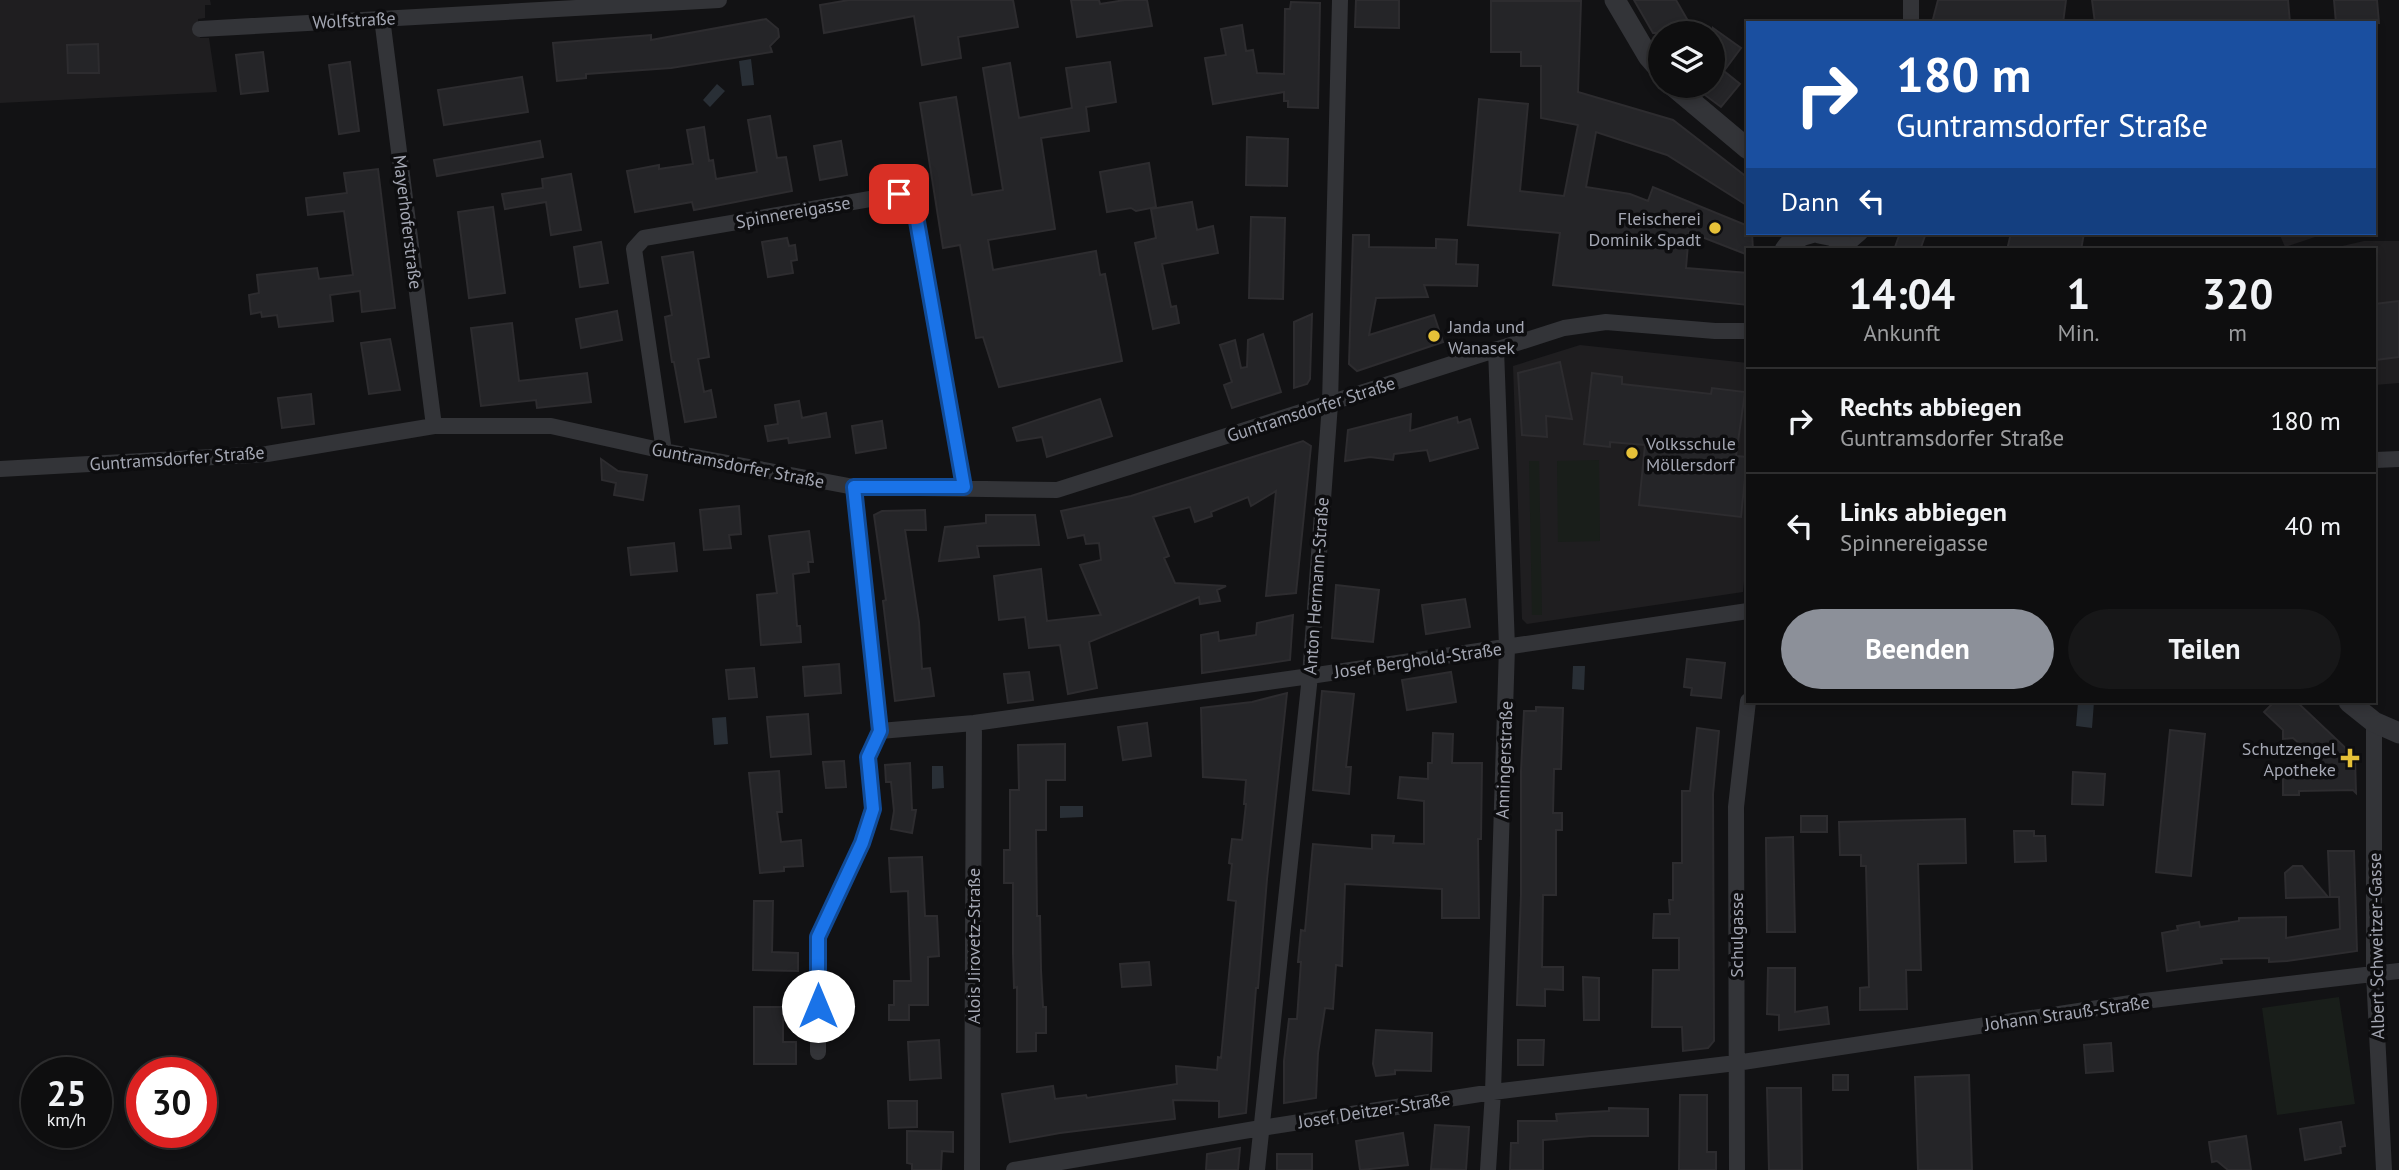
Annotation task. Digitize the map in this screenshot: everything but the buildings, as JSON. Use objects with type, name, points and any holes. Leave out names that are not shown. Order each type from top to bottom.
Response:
[{"type":"street","name":"Wolfstraße","points":[[200,29],[719,0]]},
{"type":"street","name":"Anton Hermann-Straße","points":[[1257,1170],[1310,676],[1330,404],[1340,0]]},
{"type":"street","points":[[1615,0],[1648,56]]},
{"type":"street","points":[[1911,0],[1911,21]]},
{"type":"street","name":"Mayerhoferstraße","points":[[382,18],[434,426]]},
{"type":"street","points":[[1687,98],[1746,147]]},
{"type":"street","name":"Spinnereigasse","points":[[664,451],[634,249],[645,238],[899,194],[915,210],[964,487]]},
{"type":"street","points":[[1786,248],[1789,243],[1805,235]]},
{"type":"street","points":[[1826,235],[1851,243]]},
{"type":"street","name":"Guntramsdorfer Straße","points":[[0,469],[267,454],[434,426],[551,426],[664,451],[854,487],[1057,490],[1564,328],[1606,322],[1746,331]]},
{"type":"street","name":"Anningerstraße","points":[[1488,1170],[1493,1092],[1507,647],[1496,349]]},
{"type":"street","points":[[2376,460],[2399,459]]},
{"type":"street","points":[[818,1052],[818,937],[862,843],[873,809],[868,757],[880,731],[854,487]]},
{"type":"street","name":"Josef Berghold-Straße","points":[[880,731],[974,723],[1746,611]]},
{"type":"street","name":"Schulgasse","points":[[1737,1170],[1737,807],[1748,703]]},
{"type":"street","points":[[2350,703],[2374,722],[2399,733]]},
{"type":"street","name":"Albert Schweitzer-Gasse","points":[[2374,722],[2374,974],[2384,1170]]},
{"type":"street","name":"Alois Jirovetz-Straße","points":[[972,1170],[974,723]]},
{"type":"street","name":"Johann Strauß-Straße","points":[[1737,1063],[2144,1001],[2399,971]]},
{"type":"street","name":"Josef Deitzer-Straße","points":[[1014,1170],[1493,1092],[1737,1063]]},
{"type":"shaded area","points":[[0,0],[210,0],[211,5],[205,5],[205,18],[198,19],[200,38],[209,38],[217,92],[0,103]]},
{"type":"shaded area","points":[[751,59],[754,85],[742,86],[739,61]]},
{"type":"shaded area","points":[[717,84],[725,91],[710,107],[703,100]]},
{"type":"shaded area","points":[[2280,235],[2321,235],[2285,247]]},
{"type":"shaded area","points":[[2364,241],[2399,241],[2399,383],[2376,385],[2376,248],[2334,248]]},
{"type":"shaded area","name":"Volksschule Möllersdorf","points":[[1580,345],[1746,363],[1746,561],[1743,592],[1527,624],[1522,619],[1513,366]]},
{"type":"shaded area","points":[[1599,460],[1600,541],[1558,542],[1557,461]]},
{"type":"shaded area","points":[[1529,461],[1539,461],[1542,615],[1532,615]]},
{"type":"shaded area","points":[[1573,666],[1585,666],[1584,690],[1572,689]]},
{"type":"shaded area","points":[[2078,703],[2094,703],[2092,728],[2076,726]]},
{"type":"shaded area","points":[[726,717],[728,744],[714,745],[712,718]]},
{"type":"shaded area","points":[[932,766],[943,766],[944,788],[932,789]]},
{"type":"shaded area","points":[[1060,806],[1083,806],[1083,817],[1060,818]]},
{"type":"shaded area","points":[[2339,997],[2355,1104],[2277,1115],[2262,1008]]},
{"type":"place","name":"Fleischerei Dominik Spadt","points":[[1715,228]]},
{"type":"place","name":"Janda und Wanasek","points":[[1434,336]]},
{"type":"place","name":"Volksschule Möllersdorf","points":[[1632,453]]},
{"type":"place","name":"Schutzengel Apotheke","points":[[2350,758]]},
{"type":"route","points":[[818,1006],[818,937],[862,843],[873,809],[868,757],[880,731],[854,487],[964,487],[915,210],[899,194]]}]
